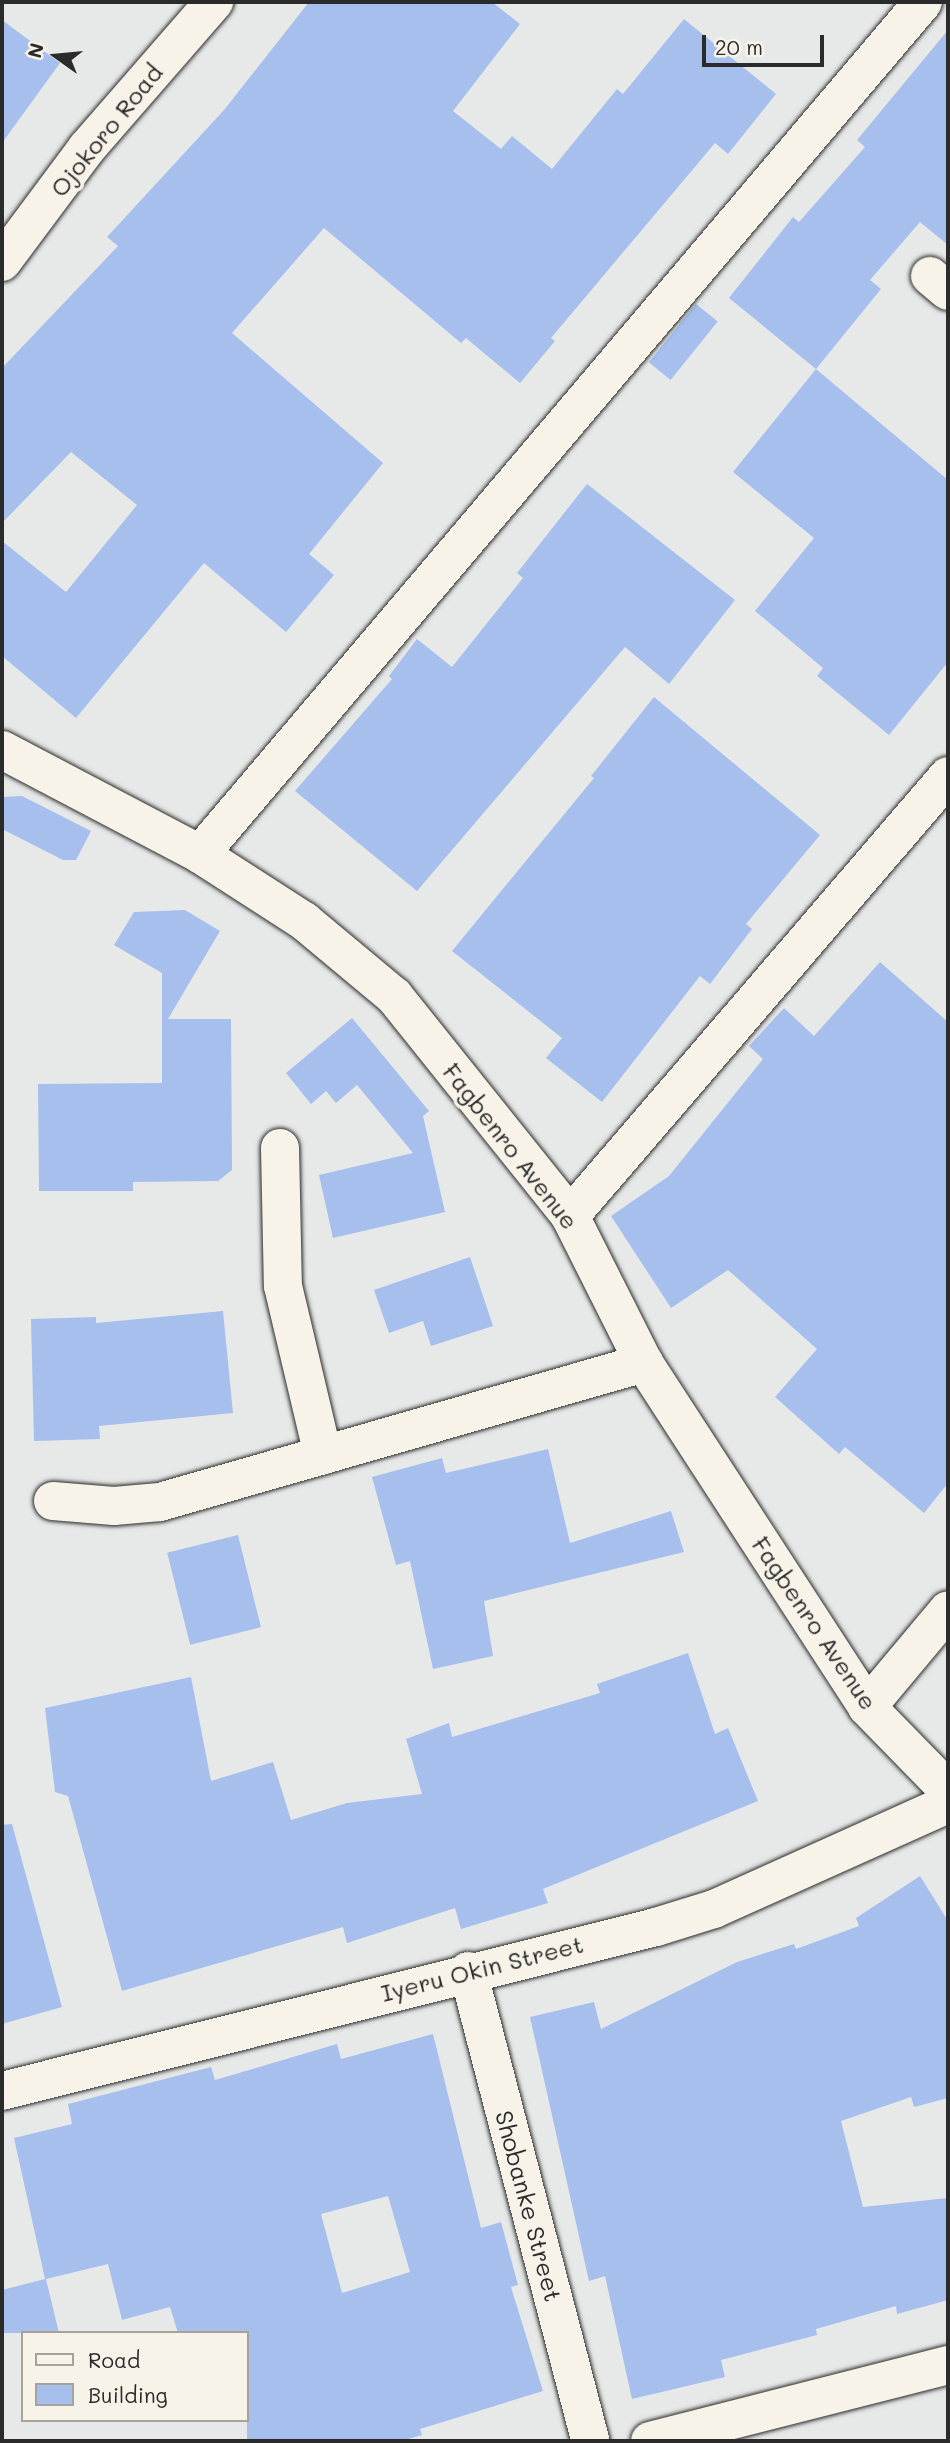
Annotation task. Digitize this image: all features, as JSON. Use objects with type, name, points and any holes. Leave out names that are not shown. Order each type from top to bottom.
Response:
[{"type":"street","name":"Ojokoro Road","points":[[2,262],[88,148],[214,2]]},
{"type":"street","points":[[200,853],[923,2]]},
{"type":"street","name":"Fagbenro Avenue","points":[[2,750],[200,853],[304,921],[394,996],[570,1216],[644,1363],[867,1707],[948,1790]]},
{"type":"street","points":[[570,1216],[948,776]]},
{"type":"street","points":[[280,1148],[284,1286],[323,1455]]},
{"type":"street","points":[[53,1501],[114,1506],[160,1502],[644,1363]]},
{"type":"street","points":[[867,1707],[948,1610]]},
{"type":"street","name":"Iyeru Okin Street","points":[[2,2091],[714,1909],[948,1804]]},
{"type":"street","name":"Shobanke Street","points":[[468,1971],[590,2441]]},
{"type":"street","points":[[649,2441],[948,2365]]},
{"type":"building","points":[[309,2],[492,2],[520,24],[453,111],[501,149],[512,136],[552,169],[617,89],[623,94],[684,19],[776,94],[728,154],[715,143],[551,338],[555,341],[520,383],[466,338],[461,343],[324,228],[232,333],[383,463],[309,554],[334,575],[286,632],[204,563],[76,718],[2,656],[2,541],[66,592],[137,505],[71,452],[2,523],[2,368],[118,246],[107,237],[224,110]]},
{"type":"building","points":[[2,20],[60,63],[2,143]]},
{"type":"building","points":[[948,30],[948,245],[920,222],[870,280],[881,289],[816,369],[729,298],[793,217],[799,222],[865,147],[857,140]]},
{"type":"building","points":[[696,304],[718,322],[671,380],[649,362]]},
{"type":"building","points":[[816,369],[948,480],[948,662],[889,735],[817,676],[823,668],[755,611],[814,538],[733,472]]},
{"type":"building","points":[[587,484],[735,600],[669,684],[625,647],[417,891],[295,791],[392,679],[389,676],[417,639],[452,667],[523,578],[517,573]]},
{"type":"building","points":[[654,697],[820,835],[746,924],[752,929],[710,984],[700,976],[602,1102],[546,1058],[562,1038],[452,951],[594,778],[591,776]]},
{"type":"building","points":[[22,796],[91,831],[76,860],[63,860],[2,829],[2,797]]},
{"type":"building","points":[[185,910],[220,931],[168,1019],[231,1019],[232,1170],[218,1181],[133,1182],[133,1191],[39,1191],[38,1084],[162,1083],[162,973],[114,945],[134,912]]},
{"type":"building","points":[[880,962],[948,1022],[948,1483],[924,1513],[845,1447],[839,1454],[775,1397],[817,1349],[728,1270],[671,1308],[611,1216],[669,1176],[763,1059],[749,1046],[784,1008],[814,1036]]},
{"type":"building","points":[[352,1018],[429,1111],[423,1116],[445,1212],[333,1238],[319,1175],[413,1153],[357,1085],[336,1103],[326,1091],[311,1104],[286,1073]]},
{"type":"building","points":[[470,1257],[493,1326],[431,1346],[423,1321],[389,1333],[374,1290]]},
{"type":"building","points":[[223,1311],[233,1413],[99,1426],[100,1439],[34,1441],[31,1319],[96,1317],[96,1323]]},
{"type":"building","points":[[548,1449],[570,1543],[671,1511],[684,1552],[484,1601],[493,1656],[433,1669],[410,1561],[396,1565],[372,1477],[442,1458],[446,1473]]},
{"type":"building","points":[[238,1535],[261,1627],[190,1645],[167,1553]]},
{"type":"building","points":[[688,1653],[715,1734],[728,1728],[758,1801],[543,1889],[548,1903],[461,1929],[455,1908],[347,1943],[343,1927],[122,1991],[68,1796],[55,1792],[45,1708],[191,1677],[211,1781],[273,1762],[291,1820],[347,1803],[422,1794],[406,1739],[449,1723],[452,1737],[600,1693],[597,1684]]},
{"type":"building","points":[[12,1824],[62,2007],[2,2024],[2,1825]]},
{"type":"building","points":[[920,1876],[948,1921],[948,2098],[914,2107],[911,2097],[841,2121],[863,2207],[948,2198],[948,2300],[897,2314],[896,2306],[816,2329],[817,2335],[721,2360],[725,2377],[632,2399],[605,2276],[589,2281],[530,2017],[594,2002],[601,2029],[737,1962],[794,1944],[796,1949],[859,1926],[856,1918]]},
{"type":"building","points":[[433,2034],[481,2228],[501,2222],[518,2285],[511,2287],[543,2391],[420,2429],[422,2435],[401,2441],[247,2441],[248,2331],[177,2331],[170,2307],[122,2320],[108,2264],[46,2279],[59,2331],[2,2333],[2,2290],[45,2279],[14,2138],[72,2124],[68,2104],[211,2067],[215,2080],[337,2044],[341,2059]],"holes":[[[388,2196],[410,2272],[342,2293],[321,2214]]]}]
